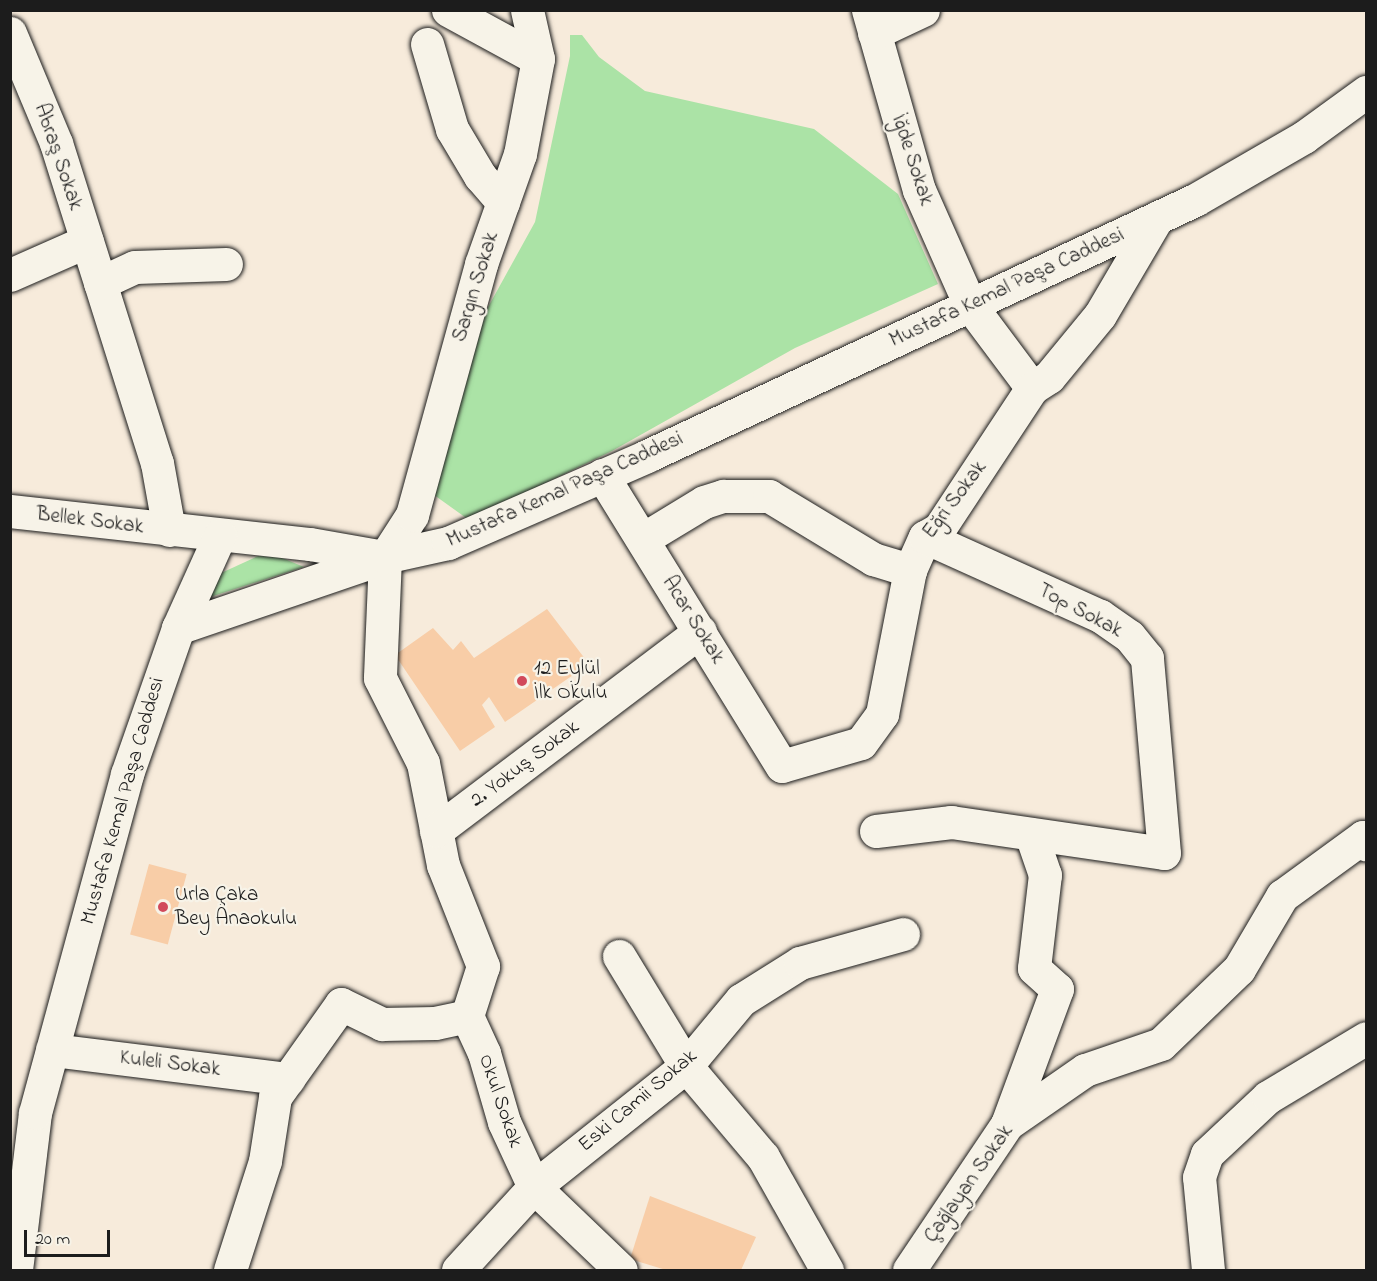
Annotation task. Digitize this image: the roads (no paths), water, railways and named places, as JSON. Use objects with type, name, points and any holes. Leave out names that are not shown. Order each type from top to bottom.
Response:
[{"type":"street","points":[[448,10],[538,59]]},
{"type":"street","name":"Sargın Sokak","points":[[386,557],[412,515],[481,264],[520,154],[538,59],[527,10]]},
{"type":"street","points":[[871,22],[923,10]]},
{"type":"street","name":"İğde Sokak","points":[[871,22],[919,189],[970,305],[1032,388]]},
{"type":"street","name":"Abraş Sokak","points":[[10,33],[56,142],[157,463],[169,530]]},
{"type":"street","points":[[427,44],[452,129],[480,176],[502,202]]},
{"type":"street","name":"Mustafa Kemal Paşa Caddesi","points":[[16,1270],[23,1105],[52,1050],[127,774],[178,628],[386,557],[448,543],[602,476],[1156,218],[1304,137],[1366,92]]},
{"type":"street","name":"Eğri Sokak","points":[[782,766],[861,743],[882,714],[910,570],[925,537],[939,529],[1032,388],[1049,377],[1100,315],[1156,218]]},
{"type":"street","points":[[10,275],[87,241]]},
{"type":"street","points":[[100,283],[135,267],[226,264]]},
{"type":"street","name":"Acar Sokak","points":[[602,476],[782,766]]},
{"type":"street","points":[[643,539],[704,502],[723,496],[769,496],[873,559],[910,570]]},
{"type":"street","name":"Bellek Sokak","points":[[10,511],[310,544],[386,557]]},
{"type":"street","points":[[178,628],[220,535]]},
{"type":"street","name":"Top Sokak","points":[[925,537],[1100,616],[1129,636],[1147,658],[1164,853],[1031,834]]},
{"type":"street","points":[[230,1270],[265,1161],[275,1097],[340,1004],[382,1024],[435,1023],[466,1016],[483,966],[443,866],[423,763],[380,678],[386,557]]},
{"type":"street","name":"2. Yokuş Sokak","points":[[436,831],[700,631]]},
{"type":"street","points":[[876,831],[951,822],[1031,834],[1045,875],[1034,968],[1057,988],[1007,1124]]},
{"type":"street","name":"Çağlayan Sokak","points":[[909,1270],[1007,1124],[1085,1070],[1161,1044],[1239,969],[1282,896],[1365,840]]},
{"type":"street","name":"Eski Camii Sokak","points":[[458,1270],[534,1187],[686,1066],[741,1000],[800,963],[903,934]]},
{"type":"street","points":[[619,956],[686,1066],[763,1156],[827,1270]]},
{"type":"street","name":"Okul Sokak","points":[[466,1016],[484,1053],[504,1122],[534,1187]]},
{"type":"street","points":[[1208,1270],[1199,1177],[1207,1154],[1268,1096],[1366,1038]]},
{"type":"street","name":"Kuleli Sokak","points":[[52,1050],[288,1079]]},
{"type":"street","points":[[534,1187],[621,1270]]},
{"type":"place","name":"12 Eylül İlk Okulu","points":[[522,681]]},
{"type":"place","name":"Urla Çaka Bey Anaokulu","points":[[163,907]]}]
